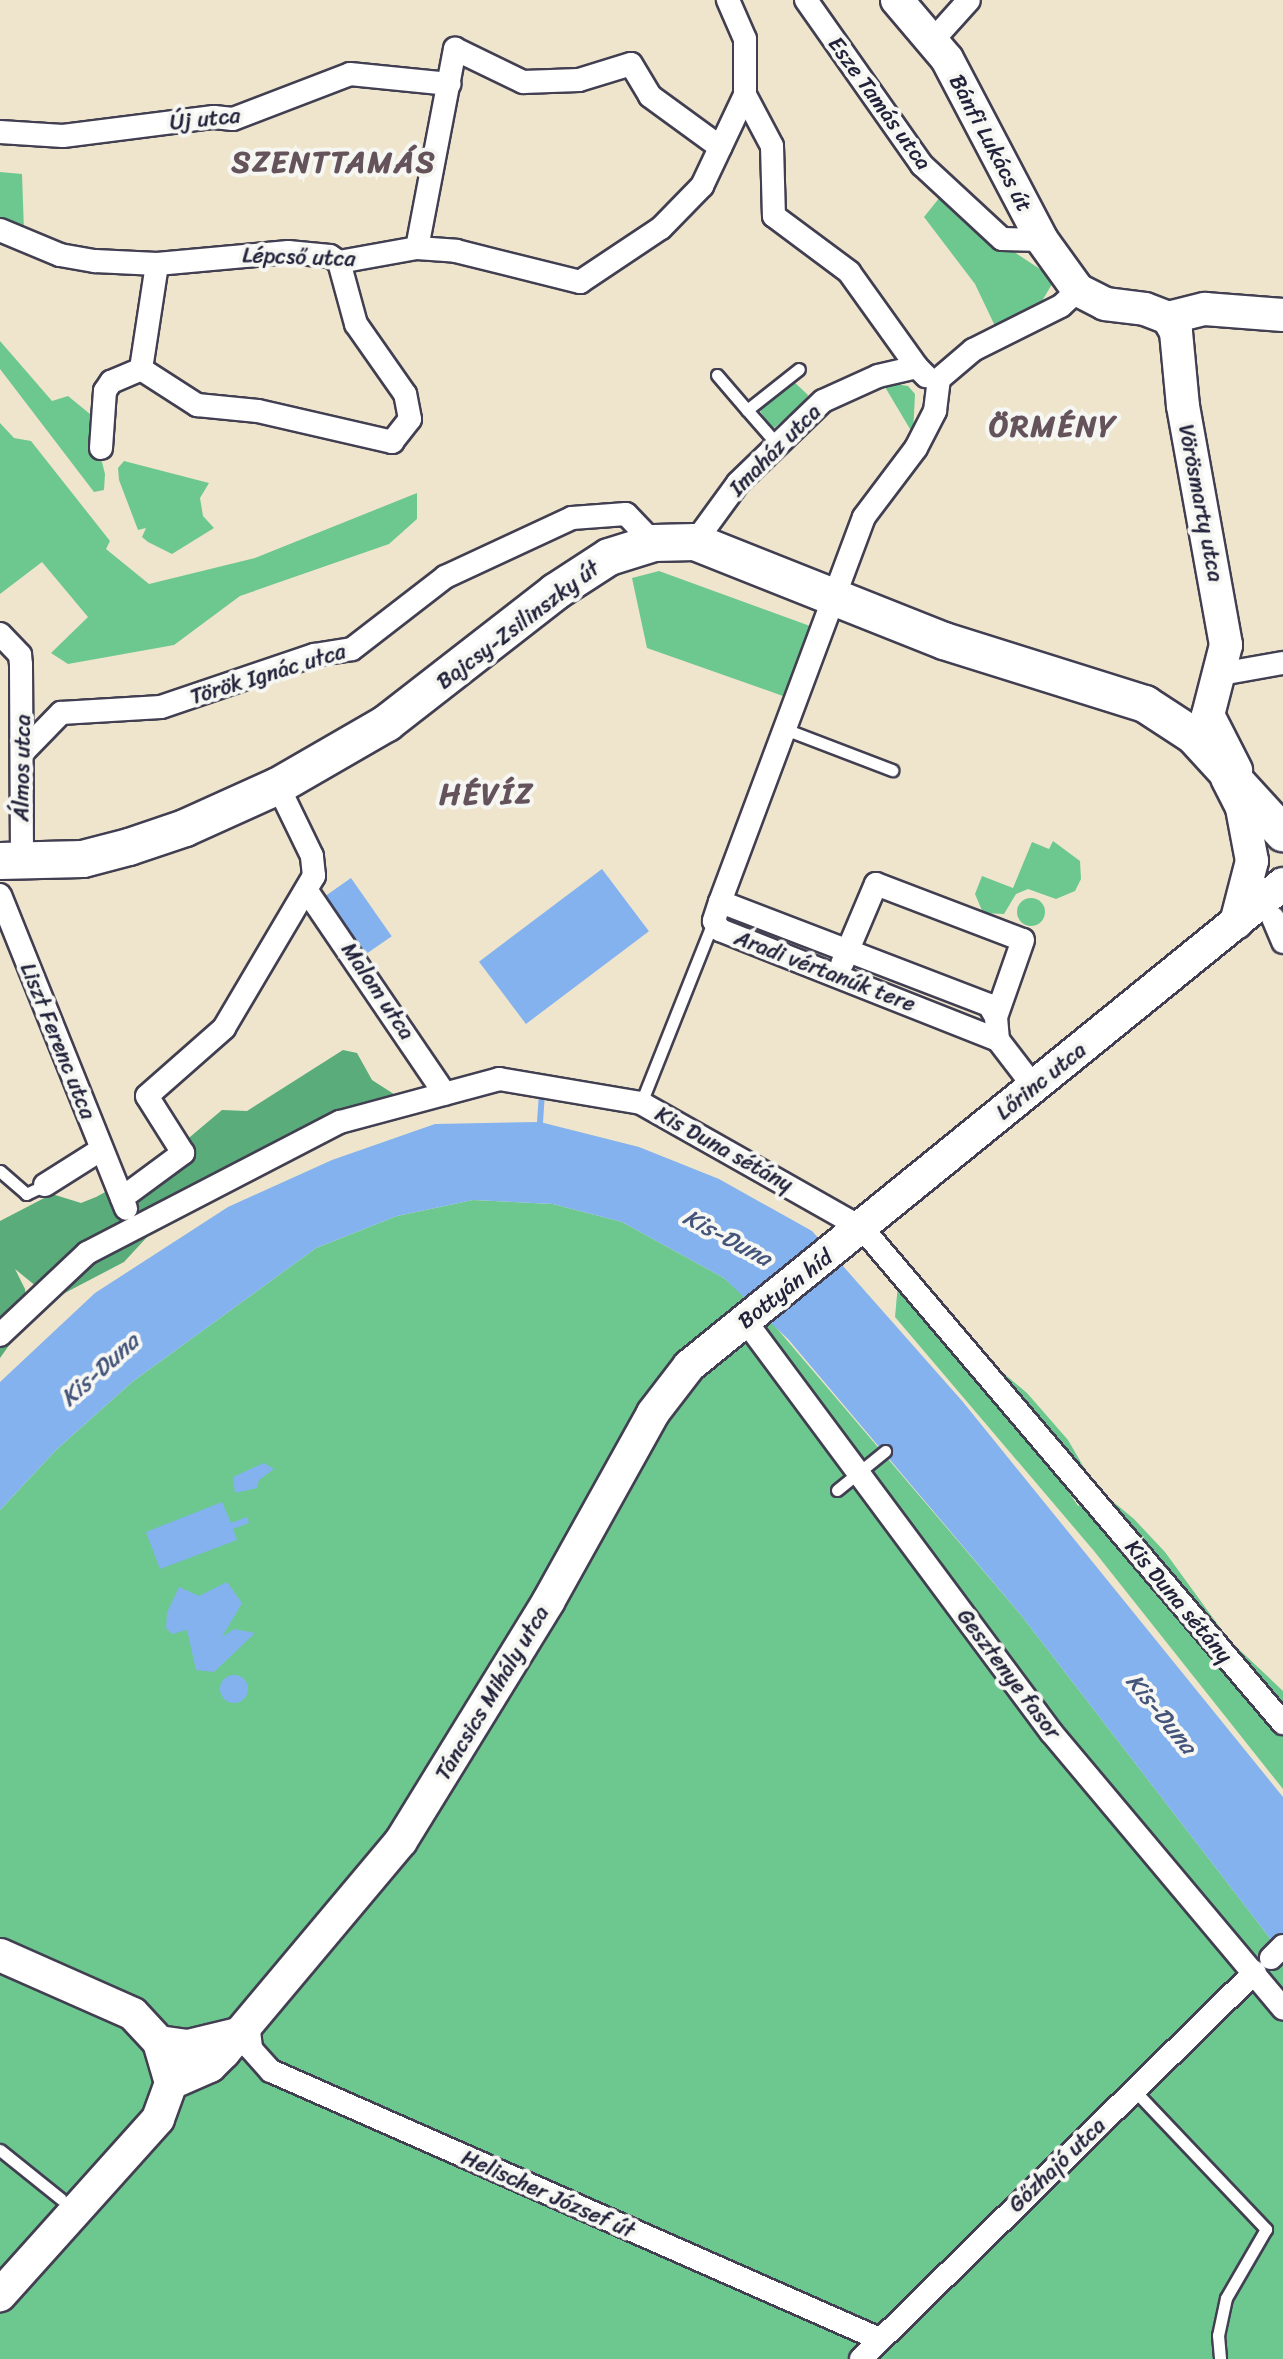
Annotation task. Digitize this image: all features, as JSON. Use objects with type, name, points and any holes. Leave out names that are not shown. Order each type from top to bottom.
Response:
[{"type":"main road","name":"Bajcsy-Zsilinszky út","points":[[11,862],[83,859],[129,847],[185,828],[278,786],[387,723],[555,592],[609,557],[654,543],[695,542],[834,598],[1050,674],[1127,697],[1172,720],[1276,823]]},
{"type":"street","points":[[417,248],[455,49],[523,82],[579,80],[631,64],[650,96],[720,147],[745,95],[745,39],[728,0]]},
{"type":"street","name":"Esze Tamás utca","points":[[806,0],[922,165],[1002,239],[1042,240]]},
{"type":"street","name":"Bánfi Lukács út","points":[[897,0],[934,39],[1042,240],[1078,290]]},
{"type":"street","points":[[934,39],[969,0]]},
{"type":"street","name":"Új utca","points":[[0,132],[63,136],[214,117],[233,119],[350,74],[450,84]]},
{"type":"street","points":[[745,95],[772,146],[774,216],[849,272],[917,367],[939,379]]},
{"type":"street","name":"Lépcső utca","points":[[0,230],[60,255],[157,264],[288,252],[330,256],[339,262],[417,248],[456,251],[580,282],[661,228],[702,186],[720,147]]},
{"type":"street","points":[[141,369],[197,405],[258,411],[383,443],[399,437],[410,419],[405,394],[356,324],[339,262]]},
{"type":"street","points":[[141,369],[157,264]]},
{"type":"street","points":[[717,911],[864,517],[927,428],[939,379],[973,350],[1061,306],[1078,290],[1105,304],[1145,309],[1168,318],[1205,309],[1283,315]]},
{"type":"street","name":"Vörösmarty utca","points":[[1168,318],[1176,332],[1183,406],[1224,630],[1218,681],[1208,715],[1212,726],[1276,823]]},
{"type":"street","name":"Imaház utca","points":[[695,542],[723,502],[776,443],[842,390],[917,367]]},
{"type":"street","points":[[101,448],[105,391],[111,382],[141,369]]},
{"type":"street","name":"Török Ignác utca","points":[[38,743],[61,713],[161,707],[314,655],[352,649],[445,577],[579,517],[626,514],[654,543]]},
{"type":"street","name":"Álmos utca","points":[[0,634],[20,655],[38,743],[11,862]]},
{"type":"street","points":[[1172,720],[1218,681],[1283,663]]},
{"type":"street","points":[[1223,770],[1242,808],[1252,861],[1236,923]]},
{"type":"street","points":[[278,786],[312,856],[314,876],[307,891]]},
{"type":"street","name":"Aradi vértanúk tere","points":[[848,950],[876,884],[1023,940],[996,1017],[998,1040],[720,930],[717,911],[848,950],[989,1005],[996,1017]]},
{"type":"street","name":"Lőrinc utca","points":[[855,1234],[1283,884]]},
{"type":"street","name":"Malom utca","points":[[307,891],[445,1094]]},
{"type":"street","name":"Liszt Ferenc utca","points":[[0,895],[125,1206],[183,1153],[146,1101],[224,1028],[307,891]]},
{"type":"street","points":[[1273,918],[1283,942]]},
{"type":"street","points":[[837,976],[848,950]]},
{"type":"street","points":[[998,1040],[1034,1087]]},
{"type":"street","name":"Kis Duna sétány","points":[[0,1335],[87,1253],[340,1122],[499,1079],[641,1103],[855,1234],[1090,1496],[1283,1723]]},
{"type":"street","points":[[45,1185],[101,1145]]},
{"type":"street","name":"Bottyán híd","points":[[736,1333],[855,1234]]},
{"type":"street","name":"Gesztenye fasor","points":[[736,1333],[860,1471],[1051,1732],[1168,1877],[1270,1959],[1283,2008]]},
{"type":"street","name":"Táncsics Mihály utca","points":[[243,2028],[401,1841],[548,1602],[653,1413],[689,1366],[736,1333]]},
{"type":"street","points":[[0,1955],[112,2003],[144,2023],[159,2042],[171,2083],[158,2119],[8,2286]]},
{"type":"street","name":"Gőzhajó utca","points":[[861,2359],[877,2338],[1270,1959]]},
{"type":"street","points":[[159,2042],[188,2046],[243,2028]]},
{"type":"street","points":[[171,2083],[210,2066],[243,2028]]},
{"type":"street","name":"Helischer József út","points":[[243,2028],[251,2049],[271,2071],[877,2338]]},
{"type":"lane","points":[[747,410],[799,369]]},
{"type":"lane","points":[[717,375],[776,443]]},
{"type":"lane","points":[[785,729],[892,770]]},
{"type":"lane","points":[[641,1103],[717,911]]},
{"type":"lane","points":[[0,1171],[26,1194],[45,1185]]},
{"type":"lane","points":[[837,1490],[885,1451]]},
{"type":"lane","points":[[1134,2090],[1266,2229],[1226,2298],[1220,2359]]},
{"type":"lane","points":[[0,2150],[61,2199]]},
{"type":"green space","points":[[0,172],[22,174],[24,231],[0,222]]},
{"type":"green space","points":[[944,192],[1002,244],[1055,279],[1042,301],[995,326],[975,284],[924,217]]},
{"type":"green space","points":[[0,341],[52,401],[68,396],[90,414],[105,474],[104,490],[94,492],[0,369]]},
{"type":"green space","points":[[792,380],[808,395],[806,401],[774,428],[769,426],[758,407]]},
{"type":"green space","points":[[882,382],[908,386],[915,394],[913,434]]},
{"type":"green space","points":[[0,423],[14,438],[31,441],[110,541],[106,549],[149,584],[255,558],[417,493],[417,519],[389,544],[240,596],[174,645],[68,664],[51,653],[88,617],[42,562],[0,594]]},
{"type":"green space","points":[[124,461],[209,483],[200,498],[203,516],[214,528],[172,554],[148,542],[142,537],[146,528],[138,530],[119,480],[118,468]]},
{"type":"green space","points":[[659,571],[810,626],[783,696],[647,648],[632,578]]},
{"type":"green space","points":[[1053,841],[1080,861],[1081,879],[1075,891],[1056,899],[1028,889],[1016,894],[1004,914],[983,913],[975,894],[982,876],[1013,888],[1032,842],[1049,849]]},
{"type":"green space","points":[[1031,898],[1041,902],[1045,912],[1041,922],[1031,926],[1021,922],[1017,912],[1021,902]]},
{"type":"green space","points":[[343,1050],[357,1053],[372,1080],[403,1100],[390,1116],[322,1143],[160,1223],[124,1262],[61,1295],[37,1287],[15,1269],[25,1289],[28,1319],[0,1358],[0,1221],[52,1194],[81,1203],[96,1197],[159,1163],[222,1110],[247,1111]]},
{"type":"green space","points":[[473,1200],[553,1204],[622,1222],[724,1278],[768,1318],[1021,1615],[1283,1955],[1283,2359],[0,2359],[0,1510],[56,1450],[132,1382],[316,1248],[397,1216]]},
{"type":"green space","points":[[898,1284],[1027,1393],[1068,1440],[1086,1471],[1070,1494],[1078,1506],[1099,1490],[1134,1519],[1165,1552],[1229,1640],[1283,1691],[1283,1789],[1094,1551],[895,1317]]},
{"type":"water","points":[[602,869],[649,931],[526,1024],[479,962]]},
{"type":"water","points":[[351,878],[392,936],[365,955],[324,897]]},
{"type":"water","name":"Kis-Duna","points":[[540,1122],[639,1147],[719,1179],[812,1231],[963,1402],[1283,1797],[1283,1955],[1021,1615],[788,1339],[724,1278],[622,1222],[553,1204],[473,1200],[397,1216],[316,1248],[132,1382],[56,1450],[0,1510],[0,1382],[95,1293],[228,1207],[332,1160],[435,1124]]},
{"type":"water","points":[[264,1463],[274,1469],[259,1480],[257,1488],[235,1493],[233,1477]]},
{"type":"water","points":[[222,1502],[231,1523],[247,1517],[249,1523],[233,1529],[237,1540],[160,1569],[146,1532]]},
{"type":"water","points":[[227,1582],[242,1603],[222,1637],[234,1629],[255,1633],[214,1672],[196,1670],[187,1630],[172,1634],[166,1628],[167,1613],[179,1587],[199,1596]]},
{"type":"water","points":[[234,1675],[244,1679],[248,1689],[244,1699],[234,1703],[224,1699],[220,1689],[224,1679]]},
{"type":"waterway","points":[[540,1122],[542,1092]]},
{"type":"district","name":"SZENTTAMÁS","points":[[334,162]]},
{"type":"district","name":"ÖRMÉNY","points":[[1053,426]]},
{"type":"district","name":"HÉVÍZ","points":[[487,794]]}]
